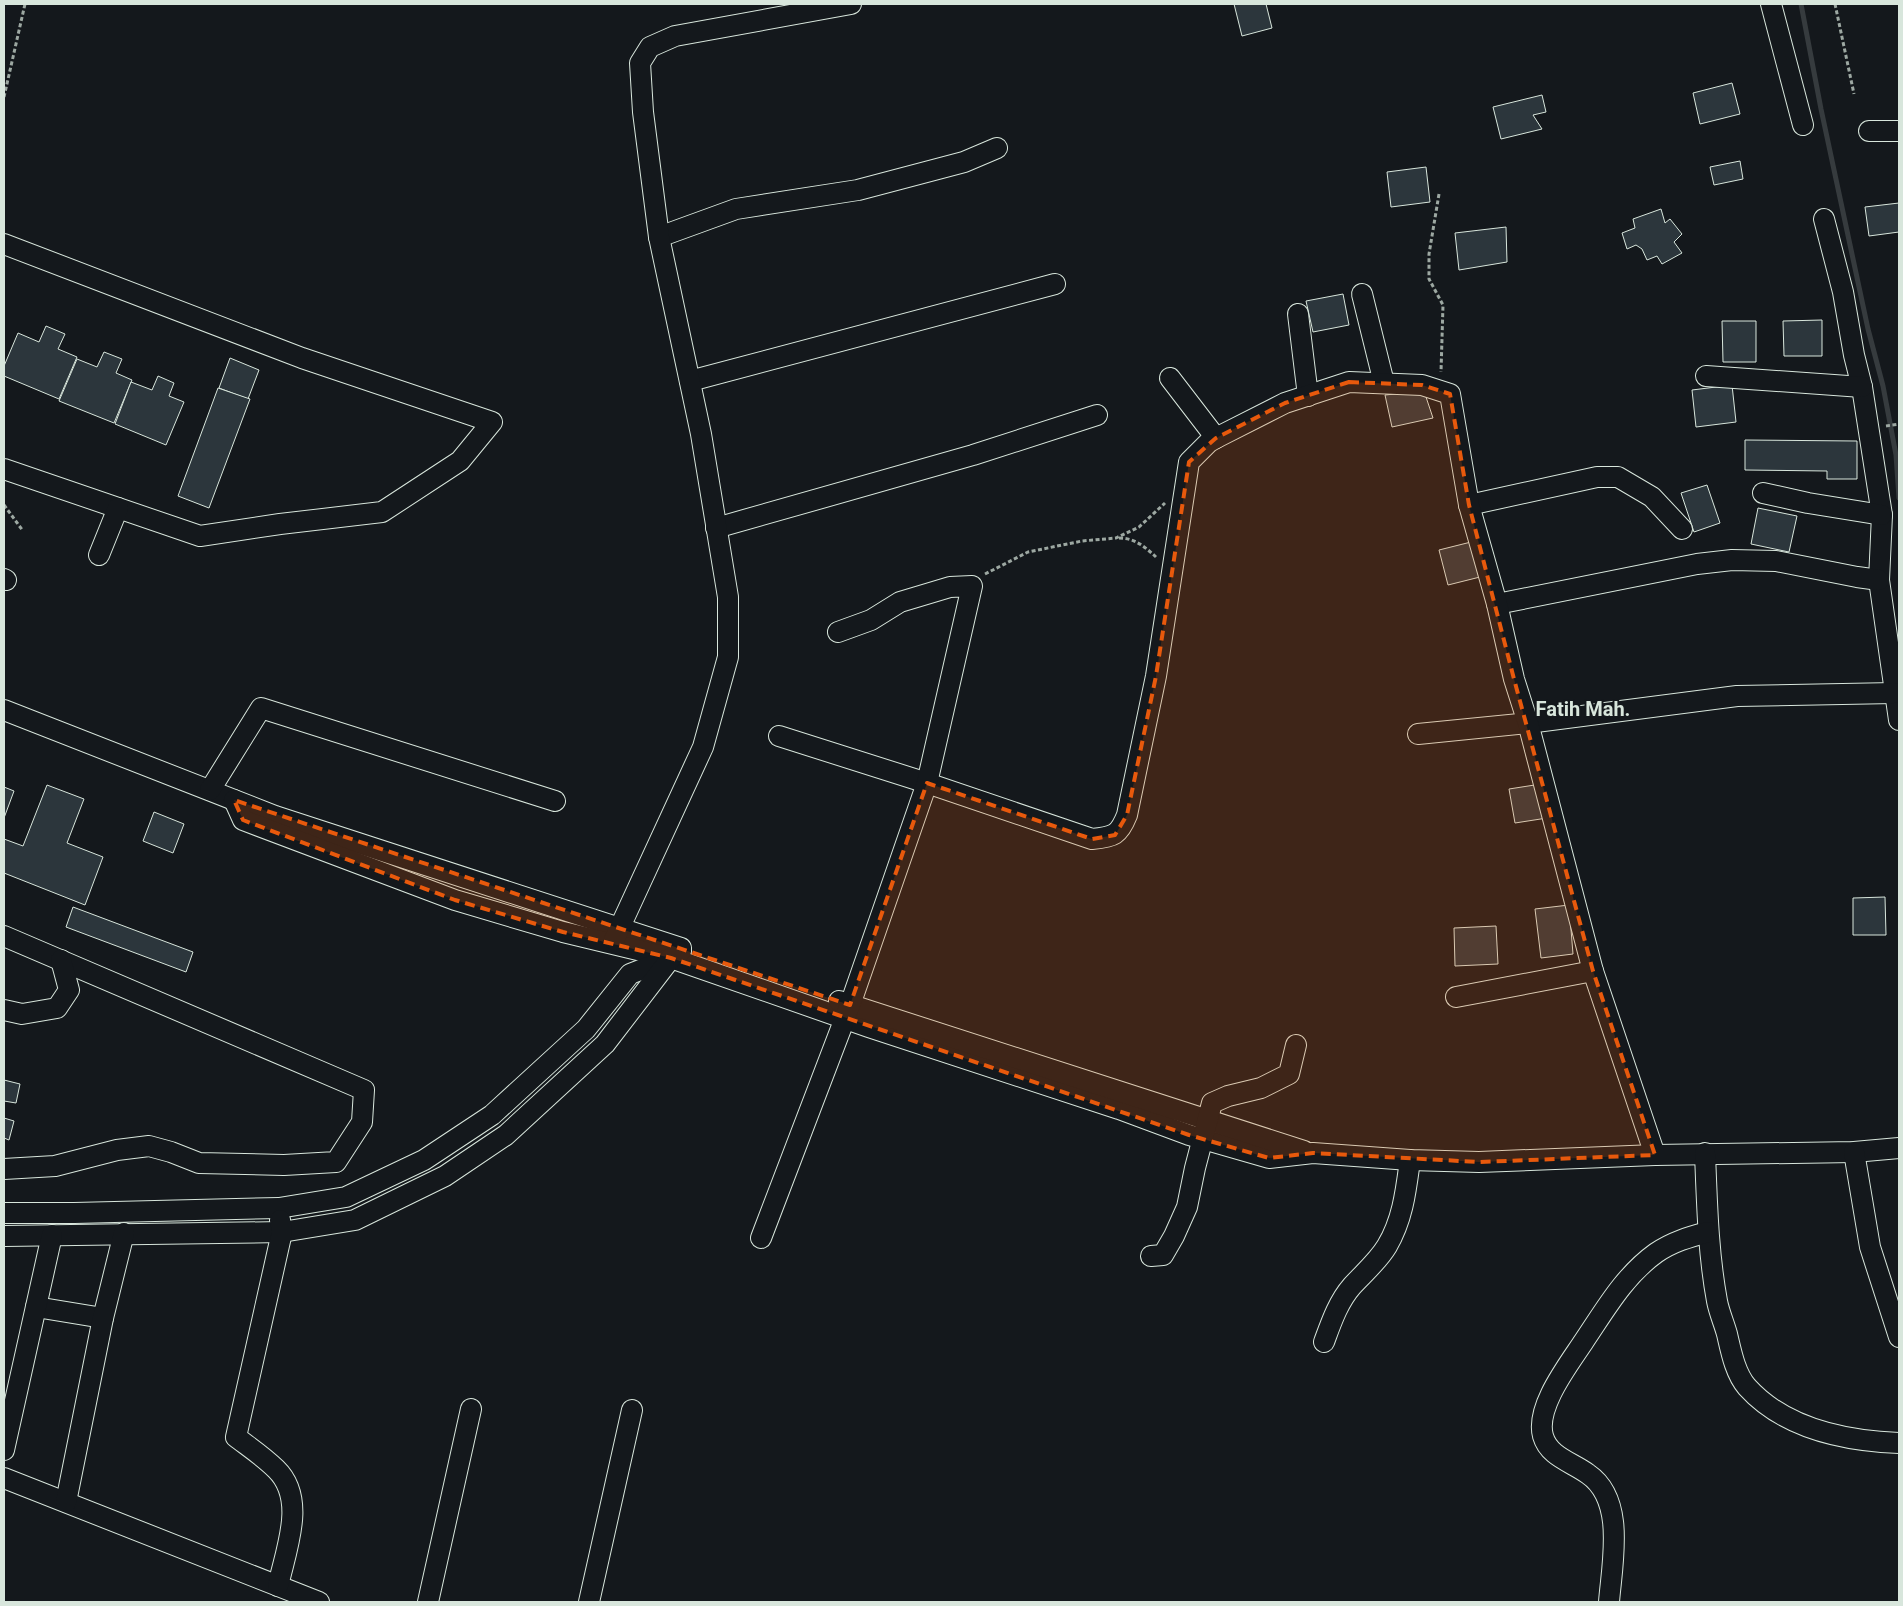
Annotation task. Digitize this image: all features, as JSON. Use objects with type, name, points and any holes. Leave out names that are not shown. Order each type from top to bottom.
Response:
[{"type":"street","points":[[616,936],[703,747],[728,657],[728,596],[701,434],[659,237],[643,112],[640,63],[650,47],[675,36],[851,4]]},
{"type":"street","points":[[1771,4],[1803,125]]},
{"type":"street","points":[[1869,131],[1899,131]]},
{"type":"street","points":[[659,237],[736,209],[858,190],[964,162],[997,148]]},
{"type":"street","points":[[1824,219],[1843,292],[1854,355],[1872,429],[1882,515],[1880,580],[1899,720]]},
{"type":"street","points":[[4,244],[302,358],[492,422],[460,461],[382,512],[200,536],[4,468]]},
{"type":"street","points":[[690,381],[1056,284]]},
{"type":"street","points":[[1362,294],[1384,383]]},
{"type":"street","points":[[1298,314],[1308,396]]},
{"type":"street","points":[[1706,376],[1862,387]]},
{"type":"street","points":[[1170,378],[1216,438]]},
{"type":"street","points":[[779,736],[927,782],[1092,839],[1115,835],[1122,828],[1127,815],[1156,676],[1189,462],[1209,442],[1216,438],[1285,404],[1349,382],[1422,385],[1450,394],[1469,505],[1497,604],[1514,678],[1528,723],[1593,971],[1655,1155]]},
{"type":"street","points":[[716,528],[973,456],[1097,416]]},
{"type":"street","points":[[1469,505],[1597,477],[1618,477],[1652,497],[1682,529]]},
{"type":"street","points":[[1763,493],[1808,503],[1882,515]]},
{"type":"street","points":[[99,555],[118,508]]},
{"type":"street","points":[[1497,604],[1696,564],[1732,560],[1776,561],[1880,580]]},
{"type":"street","points":[[761,1238],[848,1011],[927,782],[972,586],[950,587],[900,602],[871,620],[838,632]]},
{"type":"street","points":[[1418,734],[1528,723],[1737,696],[1894,693]]},
{"type":"street","points":[[210,790],[261,708],[555,801]]},
{"type":"street","points":[[4,710],[234,800],[244,820],[455,900],[563,932],[616,936],[677,954],[1205,1129],[1269,1158],[1313,1154],[1479,1162],[1655,1155],[1854,1152],[1899,1148]]},
{"type":"street","points":[[4,936],[364,1090],[362,1122],[336,1162],[284,1165],[199,1163],[149,1146],[117,1150],[55,1166],[4,1169]]},
{"type":"street","points":[[4,1213],[279,1208],[346,1197],[424,1160],[492,1115],[586,1029],[630,974],[677,954]]},
{"type":"street","points":[[4,1236],[282,1232],[355,1220],[445,1176],[506,1135],[605,1044],[677,954]]},
{"type":"street","points":[[4,1010],[22,1014],[57,1008],[69,990],[61,960]]},
{"type":"street","points":[[1456,997],[1593,971]]},
{"type":"street","points":[[1151,1256],[1163,1254],[1174,1236],[1187,1207],[1212,1103],[1228,1096],[1261,1088],[1289,1074],[1296,1045]]},
{"type":"street","points":[[1854,1152],[1870,1247],[1899,1337]]},
{"type":"street","points":[[1705,1154],[1708,1232],[1717,1304],[1734,1362],[1746,1386],[1778,1413],[1803,1425],[1848,1439],[1899,1443]]},
{"type":"street","points":[[1324,1342],[1334,1314],[1350,1288],[1370,1268],[1387,1246],[1404,1207],[1410,1160]]},
{"type":"street","points":[[278,1586],[292,1522],[293,1502],[287,1484],[276,1468],[236,1437],[282,1232],[279,1208]]},
{"type":"street","points":[[1609,1602],[1614,1527],[1611,1506],[1602,1488],[1589,1474],[1554,1454],[1549,1449],[1543,1436],[1543,1417],[1554,1386],[1600,1315],[1626,1282],[1647,1260],[1666,1247],[1708,1232]]},
{"type":"street","points":[[66,1502],[103,1318],[124,1233]]},
{"type":"street","points":[[4,1450],[52,1235]]},
{"type":"street","points":[[36,1307],[103,1318]]},
{"type":"street","points":[[428,1602],[471,1409]]},
{"type":"street","points":[[588,1602],[632,1410]]},
{"type":"street","points":[[4,1478],[319,1602]]},
{"type":"path","points":[[4,97],[25,4]]},
{"type":"path","points":[[1835,4],[1854,94]]},
{"type":"path","points":[[1439,194],[1429,254],[1429,278],[1443,305],[1440,391]]},
{"type":"path","points":[[1116,538],[1139,528],[1186,484]]},
{"type":"path","points":[[4,505],[23,531]]},
{"type":"path","points":[[972,586],[987,571],[1028,552],[1082,541],[1130,538],[1143,545],[1156,557],[1170,588]]},
{"type":"highlighted area","points":[[1349,382],[1422,385],[1450,394],[1469,505],[1514,679],[1593,971],[1655,1155],[1479,1162],[1313,1153],[1269,1158],[1189,1135],[671,958],[563,932],[455,900],[243,820],[234,800],[850,1005],[927,783],[1092,839],[1115,835],[1127,815],[1156,676],[1189,462],[1216,438],[1285,403]]},
{"type":"building","points":[[1234,4],[1266,4],[1272,28],[1242,36]]},
{"type":"building","points":[[1732,83],[1740,114],[1700,124],[1693,93]]},
{"type":"building","points":[[1542,95],[1546,112],[1533,115],[1542,129],[1501,139],[1493,107]]},
{"type":"building","points":[[1740,161],[1743,179],[1714,185],[1710,167]]},
{"type":"building","points":[[1426,167],[1430,202],[1391,207],[1387,172]]},
{"type":"building","points":[[1899,203],[1899,232],[1869,236],[1865,207]]},
{"type":"building","points":[[1661,209],[1665,223],[1670,219],[1682,234],[1674,242],[1682,253],[1662,264],[1657,256],[1647,260],[1642,249],[1636,245],[1627,249],[1622,233],[1635,228],[1633,219]]},
{"type":"building","points":[[1506,227],[1507,262],[1459,270],[1455,233]]},
{"type":"building","points":[[1343,294],[1349,325],[1313,332],[1306,301]]},
{"type":"building","points":[[1822,320],[1822,356],[1784,356],[1783,321]]},
{"type":"building","points":[[1722,321],[1756,321],[1756,362],[1723,362]]},
{"type":"building","points":[[46,326],[65,334],[58,349],[77,357],[59,399],[4,376],[4,366],[18,333],[39,342]]},
{"type":"building","points":[[104,352],[122,359],[116,373],[132,380],[114,423],[59,401],[77,359],[97,367]]},
{"type":"building","points":[[230,358],[259,370],[248,399],[219,388]]},
{"type":"building","points":[[158,376],[174,383],[169,396],[184,402],[166,445],[115,424],[131,382],[152,390]]},
{"type":"building","points":[[1732,385],[1736,422],[1696,427],[1692,390]]},
{"type":"building","points":[[218,388],[250,399],[209,508],[178,496]]},
{"type":"building","points":[[1424,391],[1433,418],[1392,427],[1385,395]]},
{"type":"building","points":[[1745,440],[1857,441],[1857,479],[1827,479],[1827,471],[1745,470]]},
{"type":"building","points":[[1707,485],[1720,523],[1694,532],[1681,493]]},
{"type":"building","points":[[1758,508],[1797,516],[1789,552],[1751,544]]},
{"type":"building","points":[[1475,541],[1484,576],[1448,585],[1439,550]]},
{"type":"building","points":[[1541,784],[1547,818],[1515,823],[1509,789]]},
{"type":"building","points":[[47,785],[84,799],[67,843],[103,857],[85,905],[4,873],[4,839],[23,846]]},
{"type":"building","points":[[4,787],[14,791],[4,818]]},
{"type":"building","points":[[154,812],[184,824],[173,853],[143,841]]},
{"type":"building","points":[[1885,897],[1886,935],[1853,935],[1853,898]]},
{"type":"building","points":[[1569,905],[1573,954],[1541,958],[1535,909]]},
{"type":"building","points":[[73,907],[193,952],[186,972],[66,927]]},
{"type":"building","points":[[1496,926],[1498,964],[1455,966],[1454,928]]},
{"type":"building","points":[[4,1080],[20,1084],[16,1103],[4,1101]]},
{"type":"building","points":[[4,1118],[14,1121],[9,1140],[4,1138]]},
{"type":"waterway","points":[[1801,4],[1821,109],[1868,329],[1883,386],[1896,455],[1899,498]]},
{"type":"district","name":"Fatih Mah.","points":[[1583,709]]}]
